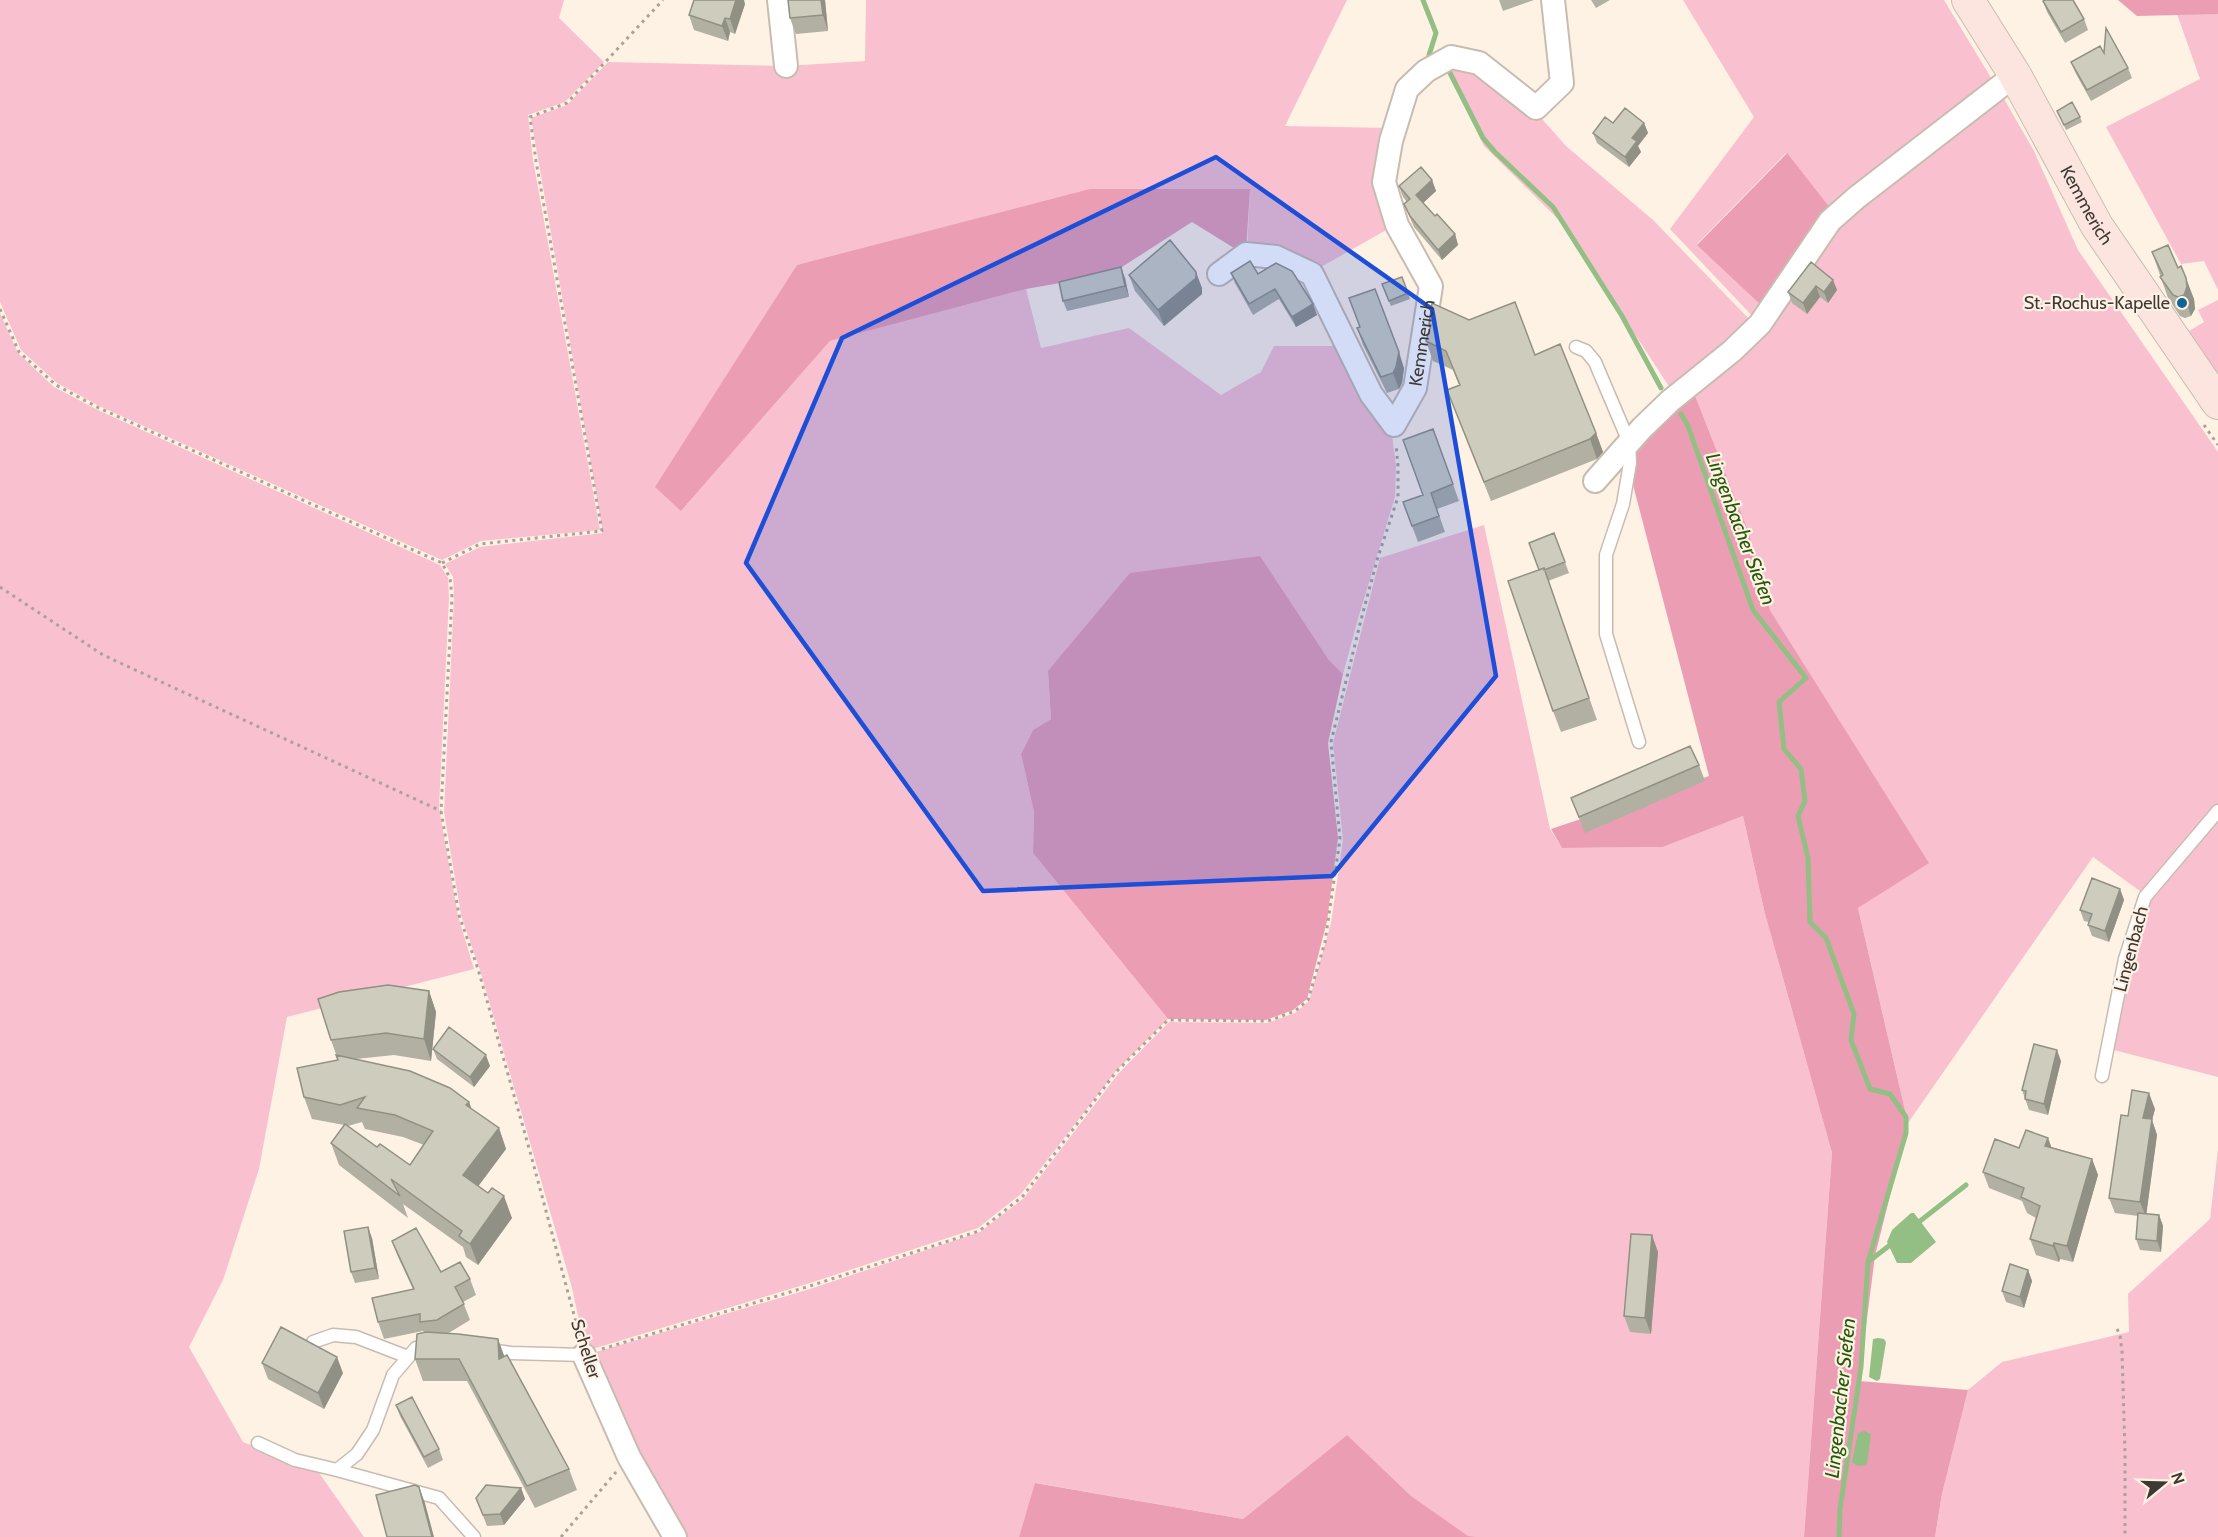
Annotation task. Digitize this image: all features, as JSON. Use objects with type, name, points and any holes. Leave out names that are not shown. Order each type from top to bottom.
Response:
[{"type":"street","points":[[779,0],[786,66]]},
{"type":"street","name":"Kemmerich","points":[[1394,425],[1415,388],[1431,286],[1397,225],[1384,182],[1391,141],[1407,89],[1425,71],[1451,57],[1479,63],[1536,108],[1562,83],[1553,0]]},
{"type":"street","name":"Kemmerich","points":[[1968,0],[2015,75],[2097,226],[2218,403]]},
{"type":"street","points":[[1595,481],[1629,442],[1670,401],[1732,351],[1760,324],[1830,221],[1856,198],[2015,75]]},
{"type":"street","points":[[1220,274],[1246,254],[1276,257],[1311,274],[1371,394],[1394,425]]},
{"type":"street","name":"Scheller","points":[[584,1354],[629,1457],[675,1537]]},
{"type":"lane","points":[[1576,346],[1586,351],[1595,362],[1629,442],[1630,463],[1623,504],[1606,555],[1606,634],[1639,742]]},
{"type":"lane","name":"Lingenbach","points":[[2102,1076],[2125,959],[2145,897],[2218,811]]},
{"type":"lane","points":[[313,1342],[333,1335],[356,1337],[408,1357]]},
{"type":"lane","points":[[337,1470],[357,1454],[373,1430],[393,1375],[416,1348],[439,1344]]},
{"type":"lane","points":[[480,1349],[511,1353],[584,1354]]},
{"type":"lane","points":[[258,1443],[295,1461],[439,1498],[474,1537]]},
{"type":"path","points":[[0,309],[19,352],[56,385],[99,408],[442,563],[480,544],[602,531],[530,117],[567,104],[663,0]]},
{"type":"path","points":[[584,1354],[810,1286],[979,1231],[1023,1196],[1116,1072],[1168,1020],[1268,1022],[1294,1011],[1308,1000],[1325,942],[1340,839],[1331,742],[1378,557],[1398,497],[1394,425]]},
{"type":"path","name":"Scheller","points":[[442,563],[450,578],[452,597],[441,812],[459,915],[478,969],[529,1148],[584,1354]]},
{"type":"path","points":[[0,588],[103,655],[441,812]]},
{"type":"path","points":[[2117,1329],[2122,1351],[2125,1537]]},
{"type":"path","points":[[561,1537],[629,1457]]},
{"type":"highlighted area","points":[[1216,157],[1432,309],[1496,676],[1332,876],[983,891],[746,563],[842,338]]},
{"type":"shaded area","points":[[0,0],[564,0],[559,18],[604,62],[565,102],[528,115],[533,160],[600,530],[481,541],[442,560],[99,406],[57,383],[21,350],[0,302]]},
{"type":"shaded area","points":[[866,0],[1347,0],[1285,126],[1392,128],[1388,229],[1314,271],[1247,251],[1250,189],[797,265],[681,511],[830,341],[1026,289],[1041,348],[1129,328],[1221,395],[1261,372],[1274,346],[1343,346],[1391,427],[1396,466],[1395,497],[1343,674],[1328,659],[1048,671],[1051,719],[1033,730],[1021,754],[1034,812],[1033,853],[1168,1019],[1116,1071],[1021,1194],[978,1228],[810,1283],[586,1351],[571,1284],[480,970],[461,915],[444,812],[454,597],[453,577],[445,564],[480,547],[603,533],[531,118],[567,105],[608,62],[786,66],[865,61]]},
{"type":"shaded area","points":[[1683,0],[1944,0],[1996,86],[1835,214],[1786,153],[1697,244],[1766,310],[1757,321],[1670,229],[1754,117]]},
{"type":"shaded area","points":[[2118,0],[2218,0],[2218,14],[2137,16]]},
{"type":"shaded area","points":[[2177,14],[2218,14],[2218,290],[2204,261],[2181,264],[2106,127],[2200,79]]},
{"type":"shaded area","points":[[1453,60],[1535,111],[1566,146],[1653,220],[1754,324],[1672,391],[1562,223],[1484,146],[1445,63]]},
{"type":"shaded area","points":[[1999,90],[2034,151],[2078,250],[2218,452],[2218,805],[2144,894],[2093,857],[1908,1123],[1858,908],[1928,862],[1770,610],[1748,530],[1694,393],[1832,223]]},
{"type":"shaded area","points":[[1787,153],[1835,214],[1766,310],[1697,245]]},
{"type":"shaded area","points":[[1090,189],[1250,189],[1246,252],[1242,253],[1192,222],[1111,274],[1026,289],[830,341],[681,511],[655,487],[797,265]]},
{"type":"shaded area","points":[[2218,300],[2218,391],[2179,337],[2204,322],[2198,310]]},
{"type":"shaded area","points":[[0,313],[18,353],[54,387],[100,411],[440,565],[448,578],[439,808],[458,916],[474,969],[287,1017],[259,1169],[223,1280],[189,1347],[243,1442],[317,1470],[364,1537],[0,1537]]},
{"type":"shaded area","points":[[1694,393],[1748,530],[1770,610],[1929,863],[1858,908],[1908,1123],[1875,1256],[1859,1381],[1968,1390],[1942,1494],[1935,1537],[1804,1537],[1832,1153],[1765,914],[1743,816],[1663,847],[1562,848],[1551,829],[1709,776],[1625,454]]},
{"type":"shaded area","points":[[1484,525],[1550,829],[1562,848],[1663,847],[1743,816],[1765,914],[1832,1153],[1804,1537],[1406,1537],[1347,1435],[1243,1519],[1036,1483],[1019,1537],[678,1537],[586,1355],[810,1289],[980,1232],[1024,1198],[1118,1074],[1169,1022],[1267,1023],[1295,1013],[1309,1001],[1331,923],[1343,840],[1333,743],[1380,558]]},
{"type":"shaded area","points":[[1260,556],[1328,659],[1343,674],[1328,743],[1338,838],[1327,921],[1307,999],[1293,1010],[1266,1020],[1168,1019],[1033,853],[1034,812],[1021,754],[1033,730],[1051,719],[1048,671],[1130,573]]},
{"type":"shaded area","points":[[2218,815],[2218,1077],[2110,1049],[2127,960],[2148,898]]},
{"type":"shaded area","points":[[2218,1149],[2218,1537],[1935,1537],[1942,1494],[1968,1390],[2002,1362],[2129,1332],[2128,1294],[2210,1219]]},
{"type":"shaded area","points":[[1911,1213],[1914,1213],[1936,1242],[1911,1263],[1897,1263],[1887,1242],[1892,1230]]},
{"type":"shaded area","points":[[1878,1338],[1886,1342],[1880,1379],[1877,1381],[1869,1377],[1873,1339]]},
{"type":"shaded area","points":[[1864,1431],[1871,1434],[1867,1464],[1859,1466],[1852,1462],[1858,1433]]},
{"type":"shaded area","points":[[1347,1435],[1411,1496],[1468,1536],[1476,1537],[1019,1537],[1035,1483],[1243,1519]]},
{"type":"building","points":[[694,0],[736,0],[730,19],[725,18],[722,26],[689,15]]},
{"type":"building","points":[[788,0],[821,0],[823,15],[790,18]]},
{"type":"building","points":[[2073,0],[2084,19],[2061,32],[2043,1]]},
{"type":"building","points":[[2106,28],[2128,68],[2087,90],[2071,62],[2100,46],[2104,53]]},
{"type":"building","points":[[2072,102],[2080,117],[2064,125],[2057,111]]},
{"type":"building","points":[[1625,108],[1644,123],[1632,138],[1637,141],[1625,157],[1593,133],[1605,117],[1613,123]]},
{"type":"building","points":[[1421,167],[1432,180],[1416,195],[1455,234],[1438,250],[1410,216],[1404,204],[1410,199],[1399,186]]},
{"type":"building","points":[[1170,240],[1196,272],[1196,278],[1158,310],[1129,275]]},
{"type":"building","points":[[2168,245],[2178,268],[2181,266],[2186,278],[2187,287],[2184,295],[2178,297],[2173,295],[2160,277],[2163,275],[2152,252]]},
{"type":"building","points":[[1250,261],[1258,274],[1276,263],[1292,271],[1313,304],[1292,317],[1275,289],[1249,304],[1231,273]]},
{"type":"building","points":[[1811,262],[1833,280],[1824,292],[1816,286],[1803,303],[1788,292]]},
{"type":"building","points":[[1121,267],[1125,286],[1063,301],[1059,282]]},
{"type":"building","points":[[1402,277],[1408,293],[1389,301],[1382,284]]},
{"type":"building","points":[[1375,289],[1399,352],[1393,373],[1381,377],[1357,328],[1360,327],[1349,298]]},
{"type":"building","points":[[1515,302],[1535,355],[1560,344],[1596,433],[1590,439],[1484,482],[1447,390],[1460,385],[1446,351],[1426,341],[1431,325],[1429,324],[1432,303],[1469,320]]},
{"type":"building","points":[[1433,429],[1453,484],[1431,493],[1439,516],[1412,526],[1403,502],[1423,495],[1403,440]]},
{"type":"building","points":[[1554,533],[1565,562],[1539,570],[1529,543]]},
{"type":"building","points":[[1544,568],[1589,698],[1553,711],[1508,581]]},
{"type":"building","points":[[1690,746],[1699,765],[1579,817],[1571,798]]},
{"type":"building","points":[[2092,878],[2120,889],[2105,931],[2088,925],[2092,914],[2080,910]]},
{"type":"building","points":[[388,985],[429,991],[424,1039],[386,1033],[331,1040],[318,999],[339,992]]},
{"type":"building","points":[[449,1027],[486,1055],[470,1077],[433,1049]]},
{"type":"building","points":[[2034,1044],[2057,1050],[2044,1104],[2025,1099],[2026,1091],[2022,1090]]},
{"type":"building","points":[[336,1055],[410,1071],[450,1088],[469,1102],[466,1105],[499,1128],[463,1175],[488,1193],[492,1188],[504,1196],[470,1244],[459,1236],[462,1231],[391,1179],[400,1196],[331,1143],[345,1124],[377,1147],[380,1144],[410,1165],[433,1131],[395,1115],[357,1108],[365,1097],[340,1105],[304,1097],[297,1068],[338,1060]]},
{"type":"building","points":[[2132,1090],[2149,1093],[2143,1118],[2152,1119],[2140,1202],[2109,1198],[2121,1115],[2128,1116]]},
{"type":"building","points":[[2026,1130],[2048,1138],[2045,1146],[2092,1159],[2067,1246],[2054,1243],[2053,1246],[2030,1239],[2040,1206],[2021,1197],[2024,1188],[1983,1172],[1995,1139],[2019,1148]]},
{"type":"building","points":[[2138,1213],[2159,1215],[2157,1241],[2136,1239]]},
{"type":"building","points":[[368,1227],[375,1268],[351,1272],[344,1231]]},
{"type":"building","points":[[416,1228],[441,1272],[460,1262],[470,1279],[455,1287],[464,1304],[437,1320],[420,1322],[420,1314],[378,1322],[372,1298],[414,1289],[392,1241]]},
{"type":"building","points":[[1631,1234],[1652,1235],[1645,1318],[1624,1316]]},
{"type":"building","points":[[2010,1264],[2028,1270],[2020,1297],[2002,1291]]},
{"type":"building","points":[[281,1327],[337,1357],[318,1393],[262,1363]]},
{"type":"building","points":[[426,1332],[498,1339],[499,1359],[507,1355],[569,1469],[527,1486],[459,1359],[415,1359],[417,1334]]},
{"type":"building","points":[[412,1397],[439,1449],[424,1457],[396,1405]]},
{"type":"building","points":[[415,1485],[419,1487],[432,1537],[387,1537],[376,1495]]},
{"type":"building","points":[[486,1485],[521,1488],[500,1514],[483,1515],[476,1498]]},
{"type":"waterway","name":"Lingenbacher Siefen","points":[[1423,0],[1436,33],[1429,55]]},
{"type":"waterway","name":"Lingenbacher Siefen","points":[[1448,69],[1483,138],[1553,207],[1622,316],[1661,388]]},
{"type":"waterway","name":"Lingenbacher Siefen","points":[[1681,414],[1688,426],[1753,610],[1806,678],[1779,702],[1784,749],[1801,769],[1805,801],[1798,816],[1808,858],[1810,922],[1826,938],[1854,1014],[1851,1040],[1870,1089],[1890,1094],[1906,1117],[1906,1133],[1868,1262]]},
{"type":"waterway","name":"Lingenbacher Siefen","points":[[1915,1225],[1966,1185]]},
{"type":"waterway","name":"Lingenbacher Siefen","points":[[1839,1537],[1840,1509],[1861,1367],[1868,1262],[1894,1242]]},
{"type":"place","name":"St.-Rochus-Kapelle","points":[[2182,303]]}]
